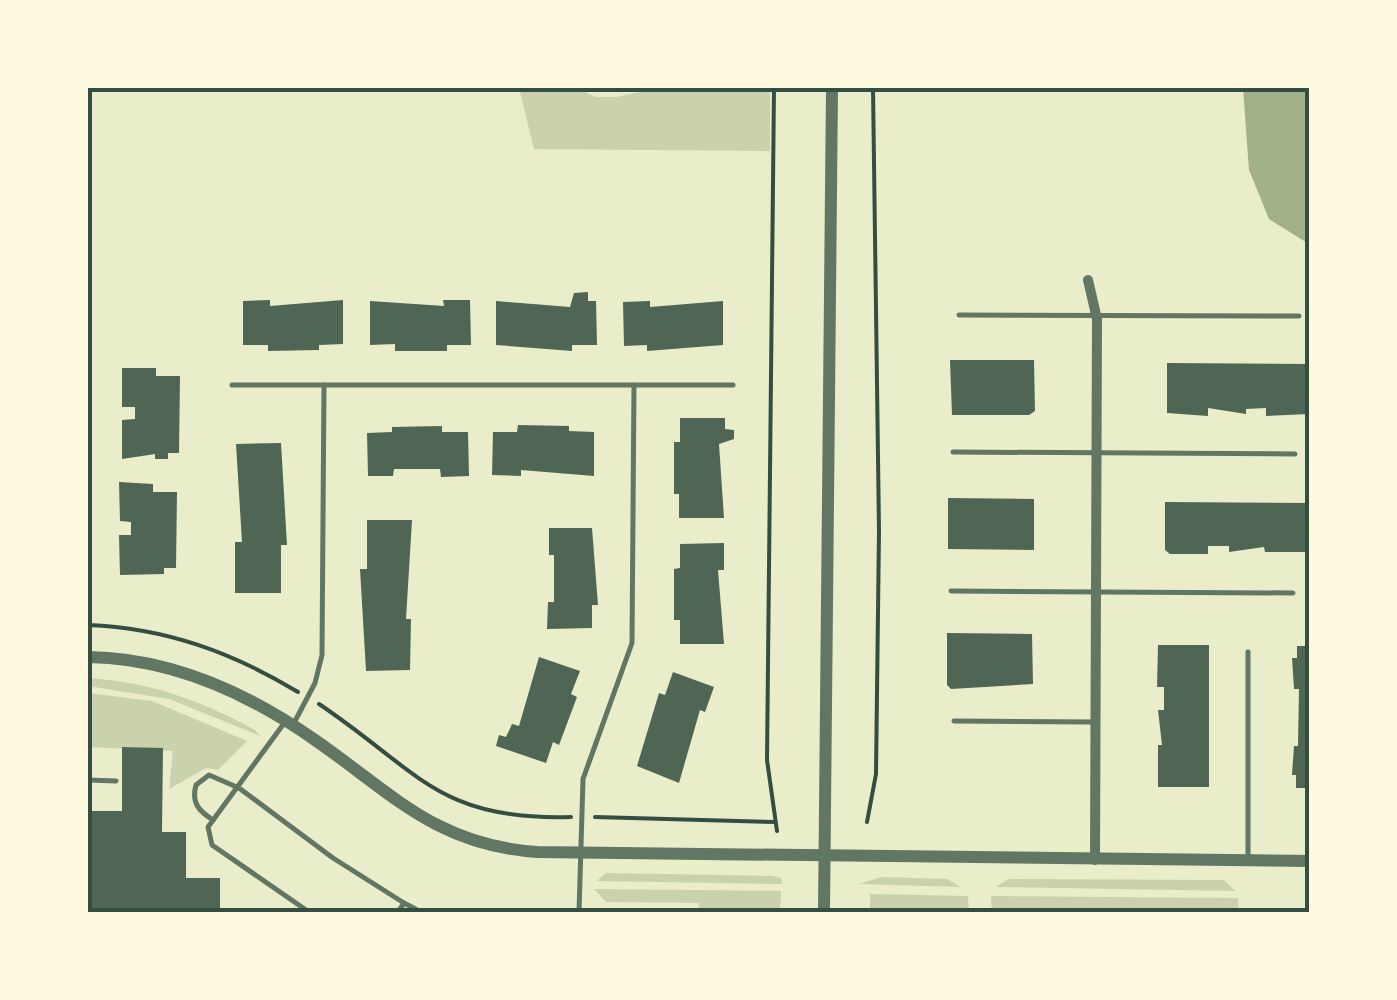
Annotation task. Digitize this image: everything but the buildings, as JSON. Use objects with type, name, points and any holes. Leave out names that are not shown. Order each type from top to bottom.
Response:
[{"type":"street","points":[[824,912],[832,88]]},
{"type":"street","points":[[1088,280],[1097,319],[1095,860]]},
{"type":"street","points":[[88,657],[128,659],[184,673],[238,694],[289,723],[405,810],[456,837],[516,850],[1310,860]]},
{"type":"lane","points":[[958,315],[1097,319],[1299,316]]},
{"type":"lane","points":[[232,385],[733,385]]},
{"type":"lane","points":[[308,912],[212,845],[208,832],[213,820],[308,698],[322,655],[324,385]]},
{"type":"lane","points":[[578,912],[583,779],[632,643],[634,385]]},
{"type":"lane","points":[[953,452],[1295,454]]},
{"type":"lane","points":[[951,591],[1293,594]]},
{"type":"lane","points":[[1248,652],[1248,860]]},
{"type":"lane","points":[[954,721],[1095,722]]},
{"type":"lane","points":[[213,820],[196,804],[199,781],[214,776],[239,788],[333,858],[421,912]]},
{"type":"lane","points":[[88,780],[116,781]]},
{"type":"lane","points":[[398,912],[404,903]]},
{"type":"lane","points":[[485,912],[652,912]]},
{"type":"path","points":[[774,88],[767,760],[776,831]]},
{"type":"path","points":[[867,822],[876,774],[879,568],[873,88]]},
{"type":"path","points":[[88,625],[130,627],[182,638],[238,659],[308,698],[434,791],[464,806],[532,818],[775,822]]},
{"type":"shaded area","points":[[519,88],[576,88],[596,97],[616,97],[658,88],[770,88],[770,151],[534,149]]},
{"type":"shaded area","points":[[1243,88],[1309,88],[1309,244],[1269,219],[1249,170]]},
{"type":"shaded area","points":[[88,678],[174,694],[235,719],[260,736],[169,699],[88,686]]},
{"type":"shaded area","points":[[88,693],[152,701],[247,741],[218,770],[206,768],[169,789],[173,751],[88,747]]},
{"type":"shaded area","points":[[606,873],[772,876],[781,878],[782,884],[597,881]]},
{"type":"shaded area","points":[[881,877],[947,879],[961,887],[859,884]]},
{"type":"shaded area","points":[[1009,879],[1224,880],[1235,891],[996,887]]},
{"type":"shaded area","points":[[594,889],[781,891],[780,912],[699,912],[699,903],[606,902]]},
{"type":"shaded area","points":[[870,894],[968,896],[969,912],[870,912]]},
{"type":"shaded area","points":[[991,896],[1238,898],[1239,912],[992,912]]}]
